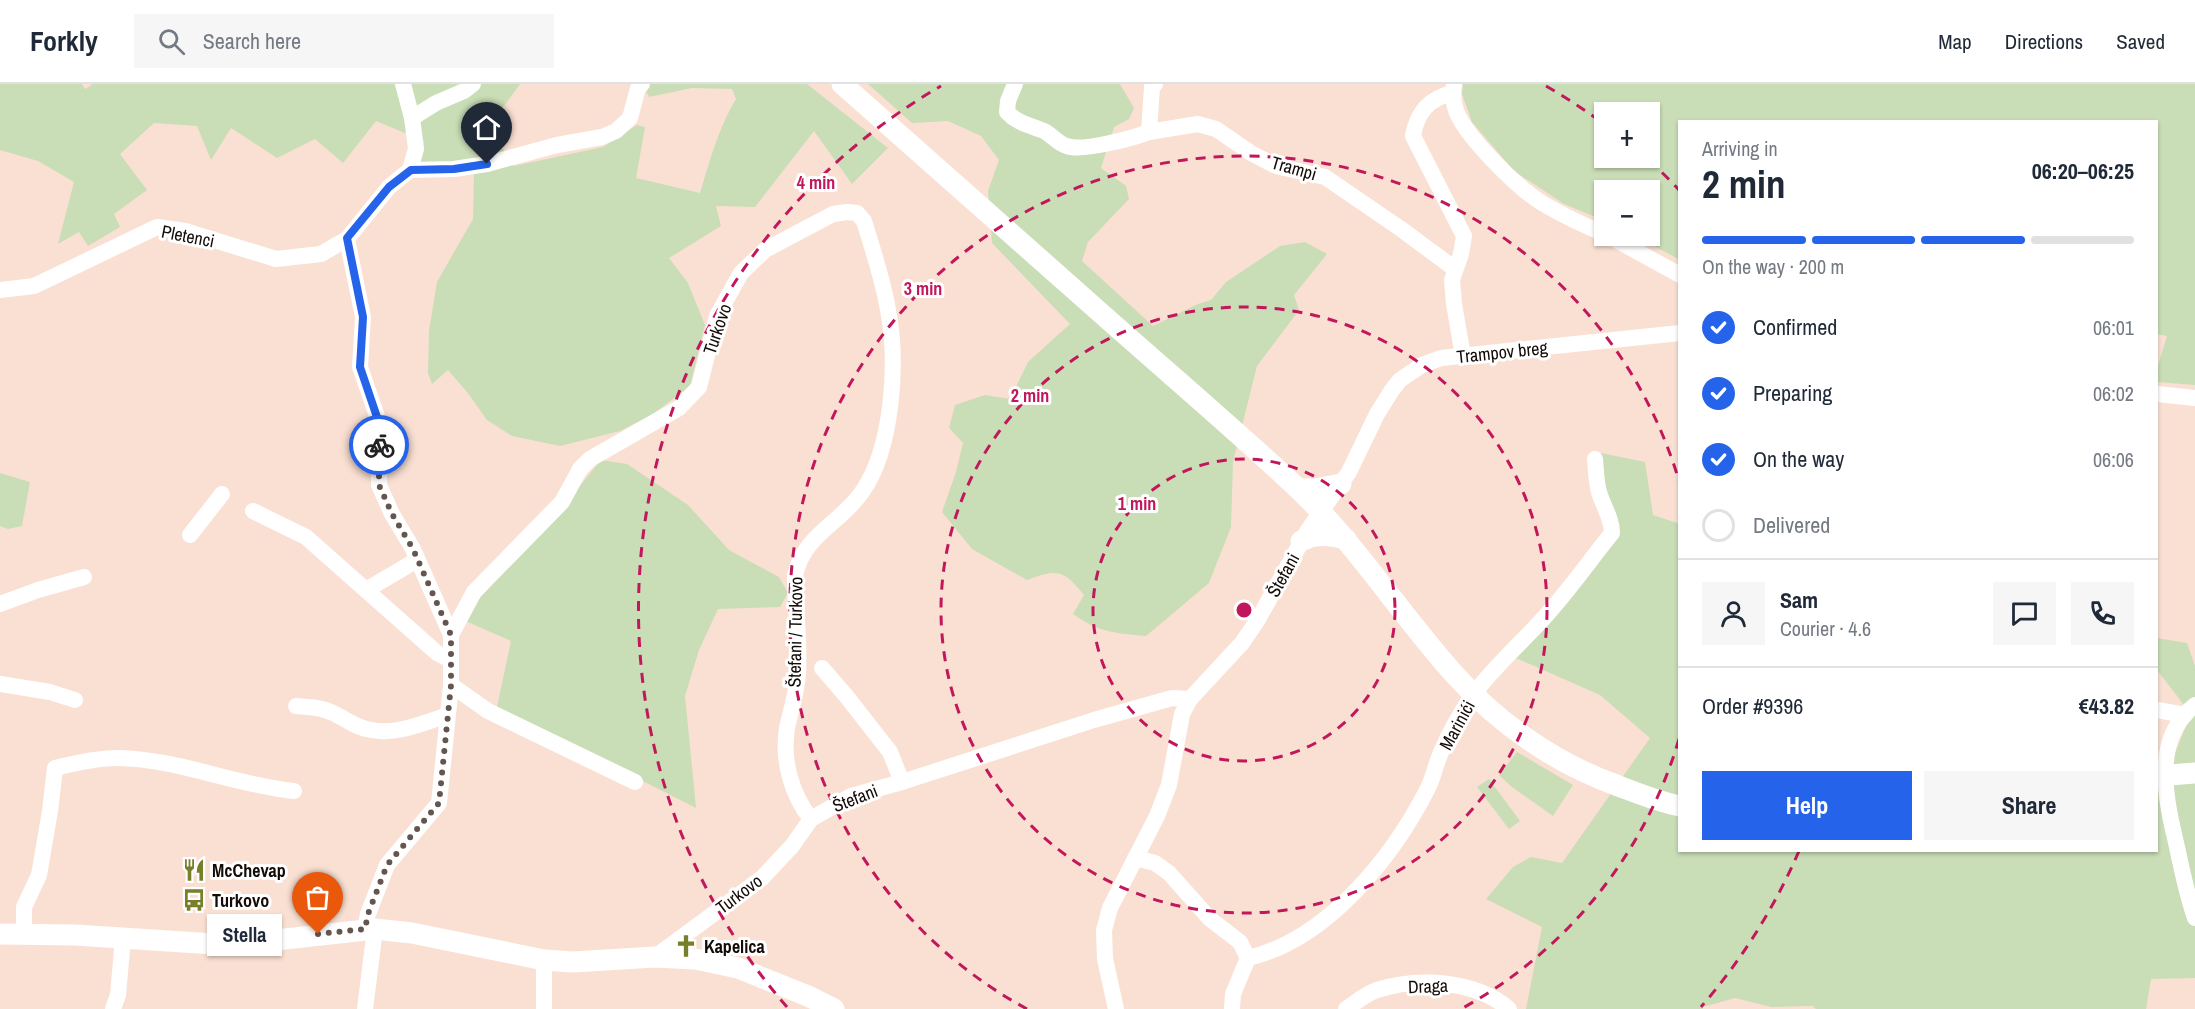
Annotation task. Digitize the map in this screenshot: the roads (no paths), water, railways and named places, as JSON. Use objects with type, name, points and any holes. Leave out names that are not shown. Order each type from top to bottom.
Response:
[{"type":"main road","points":[[842,84],[1299,489],[1346,539],[1455,675],[1486,706],[1524,737],[1557,758],[1596,778],[1664,803],[1678,806]]},
{"type":"main road","points":[[1299,489],[1315,489],[1341,484]]},
{"type":"main road","points":[[1301,541],[1312,536],[1323,535],[1346,539]]},
{"type":"main road","points":[[2163,776],[2195,773]]},
{"type":"main road","points":[[0,934],[75,935],[230,945],[370,929],[424,935],[544,960],[573,962],[655,957],[695,960],[738,968],[834,1009]]},
{"type":"street","points":[[403,84],[412,118],[416,149],[411,170],[454,169],[487,164],[557,145],[602,137],[616,131],[630,118],[638,88],[642,84]]},
{"type":"street","points":[[412,118],[473,84]]},
{"type":"street","name":"Trampi","points":[[1016,84],[1008,101],[1007,112],[1016,121],[1047,132],[1064,146],[1075,148],[1198,124],[1216,129],[1251,153],[1276,166],[1324,177],[1455,269]]},
{"type":"street","points":[[1149,132],[1152,87],[1155,84]]},
{"type":"street","points":[[1463,356],[1452,280],[1461,254],[1464,236],[1413,136],[1415,126],[1426,106],[1433,99],[1453,88],[1455,108],[1461,120],[1512,179],[1540,202],[1594,229]]},
{"type":"street","name":"Pletenci","points":[[0,290],[34,286],[158,227],[185,231],[276,259],[321,254],[347,238],[389,187],[411,170]]},
{"type":"street","name":"Turkovo","points":[[451,635],[474,592],[562,502],[580,469],[590,459],[679,408],[699,387],[717,316],[741,273],[765,250],[833,214],[857,213],[864,221]]},
{"type":"street","name":"Štefani / Turkovo","points":[[811,819],[801,806],[792,787],[787,762],[787,731],[798,675],[795,576],[798,561],[811,543],[862,493],[876,468],[886,433],[891,400],[892,355],[888,311],[864,221]]},
{"type":"street","points":[[347,238],[363,317],[360,367],[379,423],[379,485],[417,560],[451,635],[451,685],[439,803],[387,865],[368,914],[370,929],[365,1009]]},
{"type":"street","points":[[1627,246],[1678,275]]},
{"type":"street","name":"Trampov breg","points":[[1365,442],[1383,402],[1400,380],[1422,365],[1441,358],[1678,333]]},
{"type":"street","points":[[2158,394],[2195,398]]},
{"type":"street","name":"Štefani","points":[[1135,858],[1157,816],[1169,784],[1182,714],[1190,699],[1242,643],[1257,621],[1301,541],[1341,484],[1365,442]]},
{"type":"street","name":"Marinići","points":[[1248,958],[1283,946],[1315,928],[1374,871],[1400,837],[1429,786],[1441,751],[1458,718],[1490,673],[1550,611],[1612,533],[1612,525],[1599,493],[1595,459]]},
{"type":"street","points":[[190,535],[222,494]]},
{"type":"street","points":[[254,511],[306,537],[437,653],[450,660]]},
{"type":"street","points":[[366,590],[417,560]]},
{"type":"street","points":[[1,602],[84,577]]},
{"type":"street","name":"Štefani","points":[[822,668],[890,752],[902,782]]},
{"type":"street","points":[[0,684],[50,692],[75,699]]},
{"type":"street","points":[[451,685],[488,711],[635,782]]},
{"type":"street","name":"Štefani","points":[[811,819],[851,796],[902,782],[1094,720],[1172,698],[1190,699]]},
{"type":"street","points":[[296,706],[331,712],[354,725],[372,731],[415,726],[448,715]]},
{"type":"street","points":[[2158,710],[2190,710]]},
{"type":"street","points":[[2190,710],[2176,728],[2168,744],[2163,776],[2188,898],[2195,918]]},
{"type":"street","points":[[24,934],[24,907],[39,874],[55,768],[85,761],[117,758],[160,762],[263,788],[294,791]]},
{"type":"street","name":"Turkovo","points":[[655,957],[762,878],[792,846],[811,819]]},
{"type":"street","points":[[1116,1009],[1105,959],[1104,930],[1110,908],[1135,858],[1155,863],[1169,873],[1210,919],[1240,942],[1248,958],[1233,994],[1232,1009]]},
{"type":"street","points":[[113,1009],[118,995],[123,938]]},
{"type":"street","points":[[544,960],[544,1009]]},
{"type":"street","name":"Draga","points":[[1346,1009],[1376,990],[1423,982],[1459,985],[1499,1000],[1509,1009]]},
{"type":"place","name":"McChevap","points":[[194,870]]},
{"type":"place","name":"Turkovo","points":[[194,900]]},
{"type":"place","name":"Stella","points":[[318,934]]},
{"type":"place","name":"Kapelica","points":[[686,946]]}]
